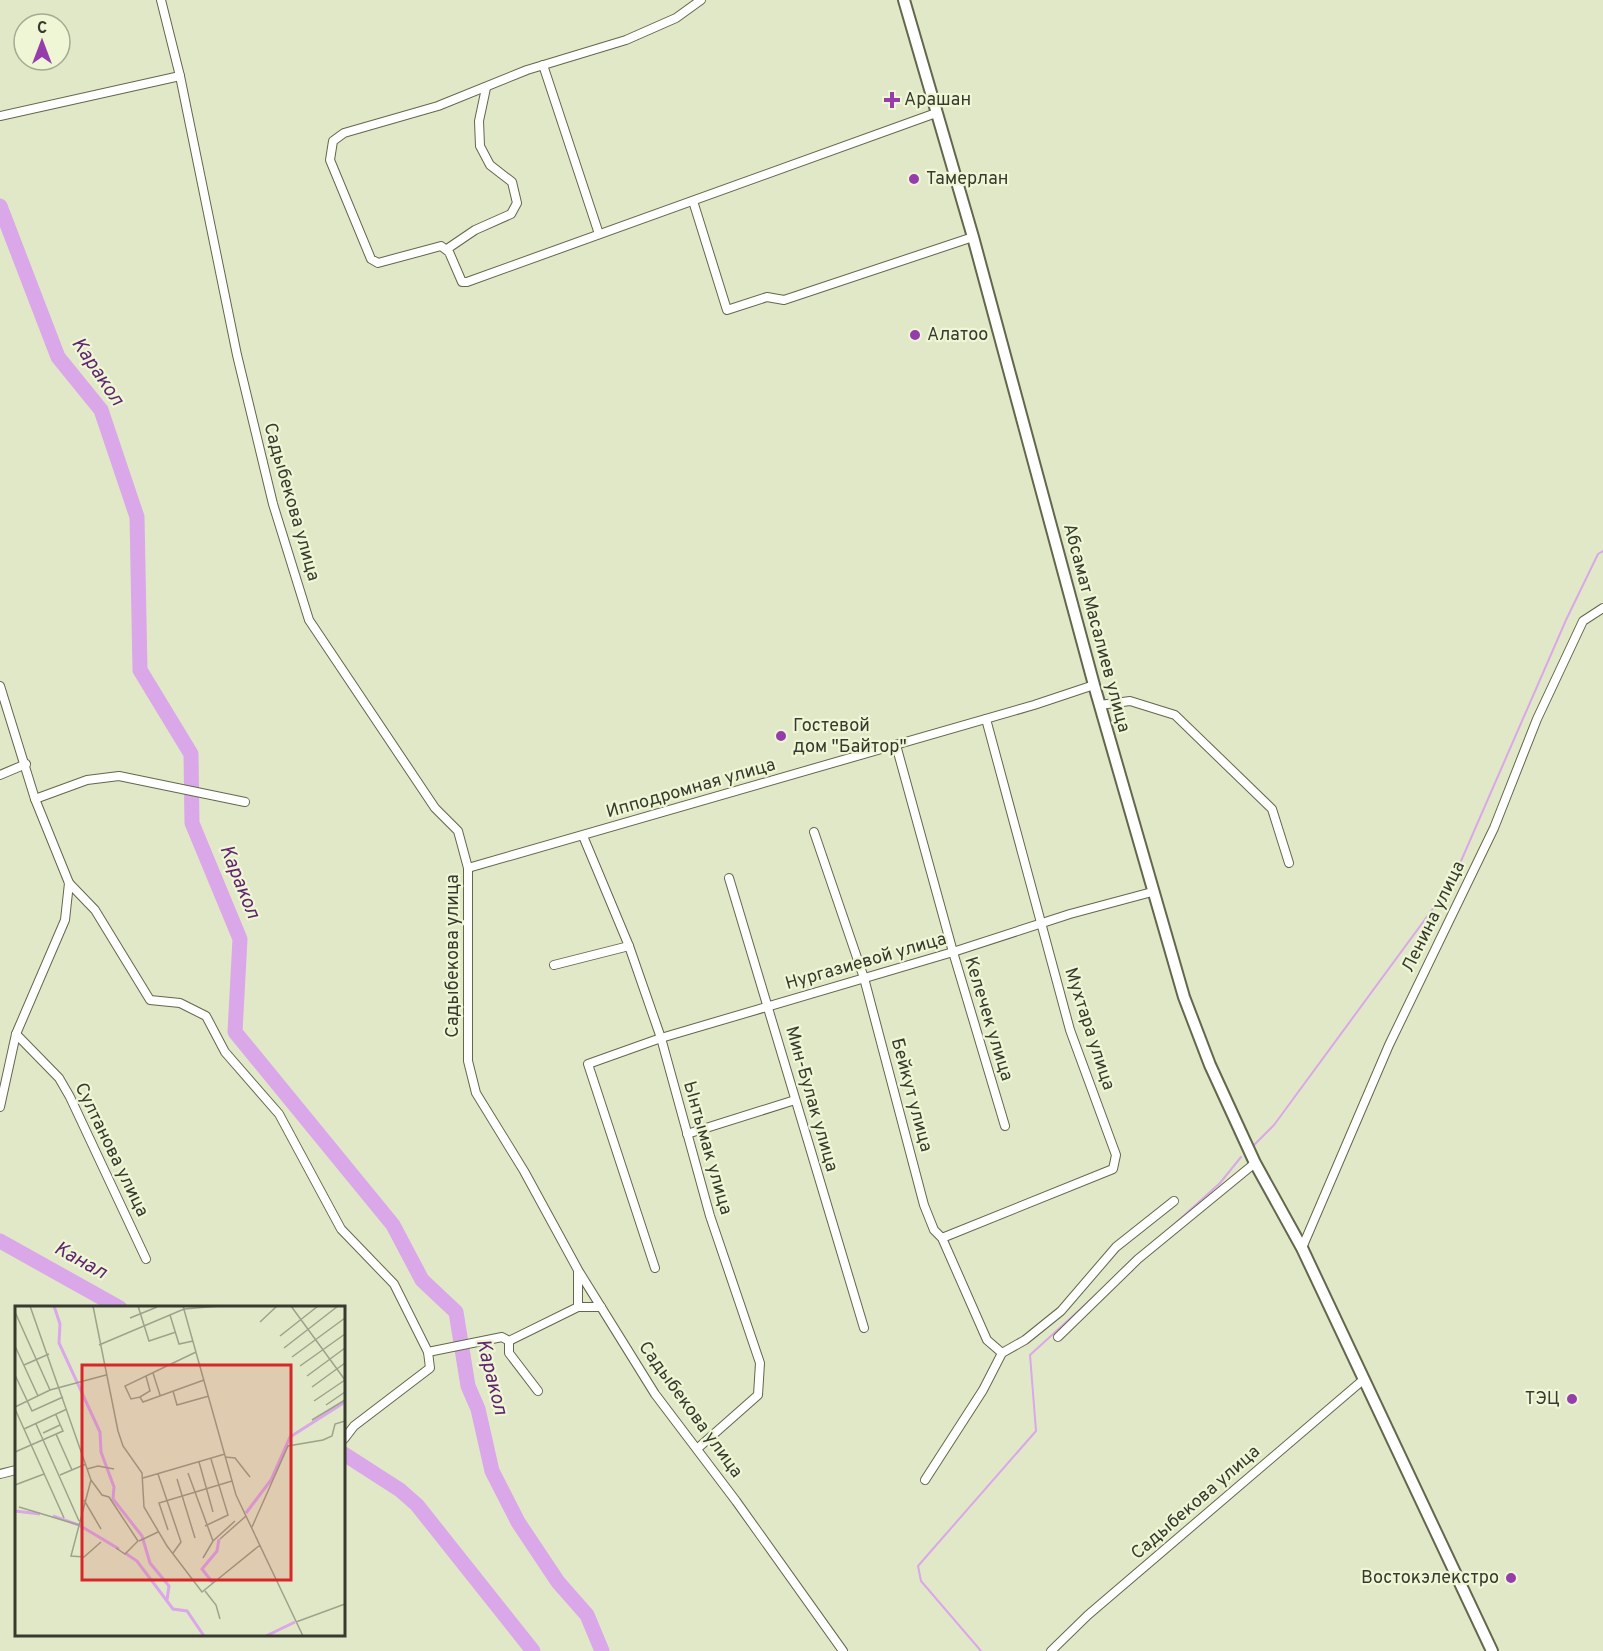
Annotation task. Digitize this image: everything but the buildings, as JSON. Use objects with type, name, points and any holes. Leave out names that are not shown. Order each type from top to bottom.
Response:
[{"type":"street","name":"Садыбекова улица","points":[[161,0],[180,76],[237,355],[273,504],[309,620],[435,808],[458,831],[468,868],[468,1060],[476,1093],[524,1171],[578,1270],[655,1394],[698,1448],[843,1651]]},
{"type":"street","points":[[700,0],[676,18],[626,40],[543,65],[438,106],[344,133],[333,141],[330,160],[371,259],[378,263],[437,246],[447,249],[460,279],[466,282],[936,113]]},
{"type":"street","name":"Абсамат Масалиев улица","points":[[904,0],[973,237],[1152,892],[1188,1006],[1210,1065],[1255,1163],[1302,1248],[1492,1651]]},
{"type":"street","points":[[543,65],[599,234]]},
{"type":"street","points":[[0,116],[180,76]]},
{"type":"street","points":[[447,249],[475,230],[511,214],[517,203],[512,182],[490,165],[480,146],[479,121],[486,88]]},
{"type":"street","points":[[693,201],[727,310],[767,297],[784,300],[973,237]]},
{"type":"street","name":"Ленина улица","points":[[1302,1248],[1389,1045],[1494,828],[1537,719],[1578,631],[1583,621],[1603,609]]},
{"type":"street","name":"Ипподромная улица","points":[[468,868],[986,719],[1094,685]]},
{"type":"street","points":[[0,686],[35,799],[69,884],[95,910],[150,1000],[180,1003],[206,1016],[225,1052],[279,1114],[341,1229],[394,1284],[428,1352],[430,1368],[354,1426],[345,1438]]},
{"type":"street","points":[[1100,705],[1130,701],[1175,715],[1272,809],[1289,864]]},
{"type":"street","name":"Мухтара улица","points":[[942,1238],[1113,1169],[1116,1155],[1070,1030],[986,719]]},
{"type":"street","name":"Келечек улица","points":[[896,745],[952,952],[1005,1126]]},
{"type":"street","points":[[0,775],[26,764]]},
{"type":"street","points":[[35,799],[87,780],[119,776],[244,802]]},
{"type":"street","name":"Бейкут улица","points":[[814,832],[864,978],[924,1205],[934,1230],[942,1238],[987,1340],[1002,1353]]},
{"type":"street","name":"Ынтымак улица","points":[[583,836],[629,946],[661,1038],[710,1216],[760,1363],[758,1395],[698,1448]]},
{"type":"street","name":"Мин-Булак улица","points":[[729,878],[864,1328]]},
{"type":"street","points":[[0,1107],[16,1034],[65,920],[69,884]]},
{"type":"street","name":"Нургазиевой улица","points":[[655,1268],[588,1064],[661,1038],[952,952],[1070,914],[1152,892]]},
{"type":"street","points":[[554,965],[629,946]]},
{"type":"street","name":"Султанова улица","points":[[16,1034],[51,1070],[70,1097],[146,1259]]},
{"type":"street","points":[[687,1134],[795,1100]]},
{"type":"street","points":[[1058,1337],[1138,1259],[1255,1163]]},
{"type":"street","points":[[925,1480],[983,1390],[1002,1353],[1025,1340],[1061,1311],[1116,1247],[1174,1201]]},
{"type":"street","points":[[578,1270],[578,1307]]},
{"type":"street","points":[[509,1341],[578,1307],[601,1307]]},
{"type":"street","points":[[428,1352],[502,1337],[509,1341]]},
{"type":"street","points":[[509,1341],[509,1353],[538,1391]]},
{"type":"street","name":"Садыбекова улица","points":[[1051,1651],[1088,1615],[1363,1380]]},
{"type":"street","points":[[0,1474],[15,1470]]},
{"type":"waterway","name":"Каракол","points":[[0,206],[58,357],[101,410],[137,517],[140,670],[191,754],[192,823],[240,939],[235,1032],[393,1225],[422,1280],[456,1312],[468,1386],[478,1409],[492,1471],[518,1522],[558,1582],[587,1615],[602,1651]]},
{"type":"waterway","points":[[1254,1145],[1274,1125],[1451,884],[1566,620],[1598,554],[1603,551]]},
{"type":"waterway","points":[[1168,1230],[1220,1183],[1241,1157]]},
{"type":"waterway","name":"Канал","points":[[0,1241],[116,1306]]},
{"type":"waterway","points":[[981,1651],[921,1581],[918,1566],[1036,1431],[1030,1355],[1097,1294]]},
{"type":"waterway","points":[[345,1455],[400,1490],[417,1505],[533,1651]]},
{"type":"place","name":"Арашан","points":[[892,100]]},
{"type":"place","name":"Тамерлан","points":[[914,179]]},
{"type":"place","name":"Алатоо","points":[[915,335]]},
{"type":"place","name":"Гостевой дом \"Байтор\"","points":[[781,736]]},
{"type":"place","name":"ТЭЦ","points":[[1572,1399]]},
{"type":"place","name":"Востокэлекстро","points":[[1511,1578]]}]
